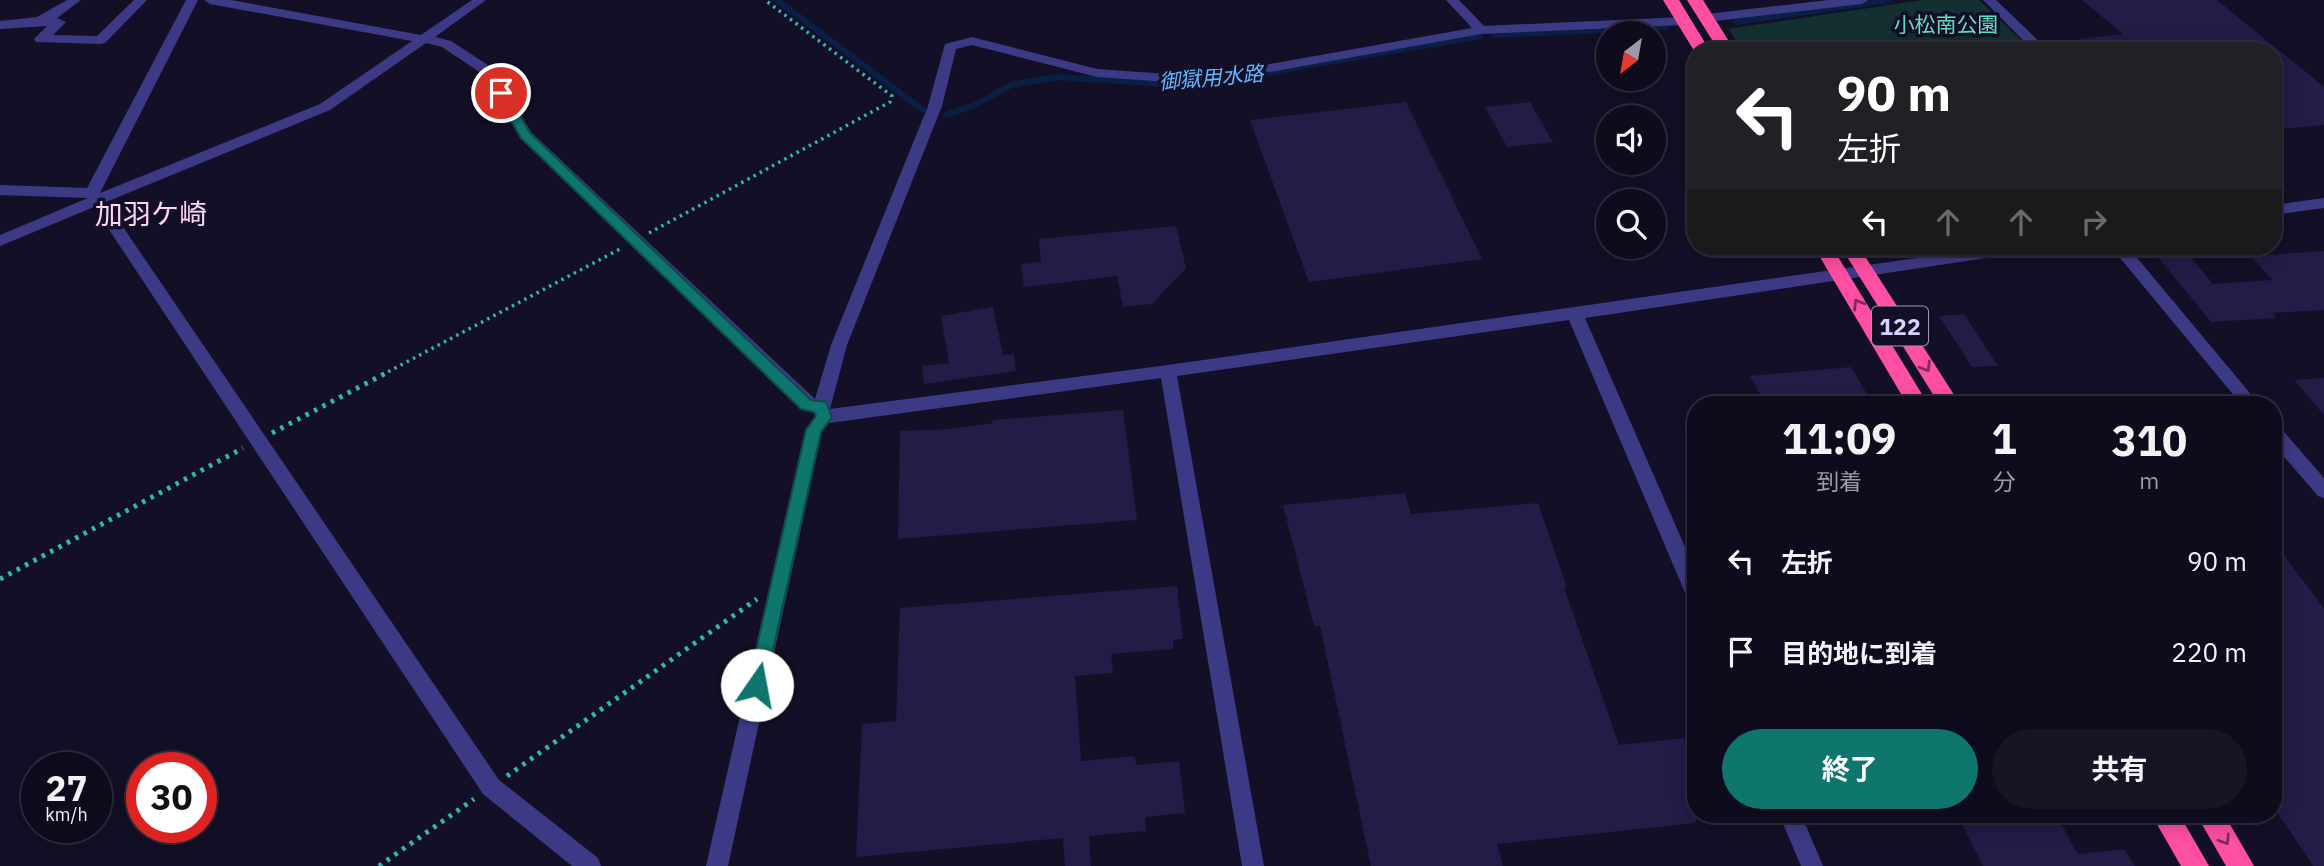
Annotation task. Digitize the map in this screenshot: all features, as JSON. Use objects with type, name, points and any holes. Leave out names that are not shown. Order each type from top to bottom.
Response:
[{"type":"highway","points":[[1671,0],[1697,42]]},
{"type":"highway","points":[[1695,0],[1721,42]]},
{"type":"highway","name":"122","points":[[1829,256],[1913,396]]},
{"type":"highway","name":"122","points":[[1856,256],[1945,396]]},
{"type":"highway","points":[[2170,823],[2196,866]]},
{"type":"highway","points":[[2215,823],[2241,866]]},
{"type":"street","points":[[41,22],[55,17],[75,0]]},
{"type":"street","points":[[0,25],[59,22],[41,39],[100,40],[141,0]]},
{"type":"street","points":[[94,196],[192,0]]},
{"type":"street","points":[[210,0],[446,44],[489,72],[525,135],[807,405],[822,412],[1168,371],[1969,256]]},
{"type":"street","points":[[0,241],[94,196],[325,107],[480,0]]},
{"type":"street","points":[[1452,0],[1481,30]]},
{"type":"street","points":[[1707,19],[1862,0]]},
{"type":"street","points":[[1989,0],[2033,42]]},
{"type":"street","points":[[718,866],[814,430],[822,412],[839,345],[935,106],[950,47],[972,41],[1097,73],[1168,78],[1236,74],[1481,30],[1684,21]]},
{"type":"street","points":[[0,190],[94,196]]},
{"type":"street","points":[[94,196],[491,787],[590,866]]},
{"type":"street","points":[[2282,209],[2324,203]]},
{"type":"street","points":[[2127,256],[2244,396]]},
{"type":"street","points":[[1574,312],[1687,574]]},
{"type":"street","points":[[1168,371],[1253,866]]},
{"type":"street","points":[[2282,442],[2324,491]]},
{"type":"street","points":[[1794,823],[1812,866]]},
{"type":"path","points":[[0,579],[890,102],[892,96],[765,0]]},
{"type":"path","points":[[379,866],[780,582]]},
{"type":"green space","name":"小松南公園","points":[[1923,0],[1979,0],[2023,42],[1737,42],[1728,29]]},
{"type":"building","points":[[2082,0],[2217,0],[2269,42],[2080,42],[2080,39],[2123,34]]},
{"type":"building","points":[[2282,53],[2324,87],[2324,125],[2282,129]]},
{"type":"building","points":[[1406,102],[1482,259],[1309,282],[1250,120]]},
{"type":"building","points":[[1530,102],[1553,142],[1507,147],[1485,107]]},
{"type":"building","points":[[1176,226],[1186,268],[1152,304],[1123,307],[1117,276],[1024,287],[1021,264],[1041,262],[1039,239]]},
{"type":"building","points":[[2324,251],[2324,310],[2273,313],[2276,318],[2211,322],[2157,256],[2190,256],[2213,284],[2272,280],[2251,256],[2282,256],[2282,254]]},
{"type":"building","points":[[993,307],[1003,355],[1014,354],[1016,371],[924,384],[922,366],[949,363],[941,316]]},
{"type":"building","points":[[1964,314],[1998,366],[1972,367],[1939,316]]},
{"type":"building","points":[[1851,367],[1868,396],[1761,396],[1750,376]]},
{"type":"building","points":[[2324,378],[2324,415],[2294,380]]},
{"type":"building","points":[[1123,410],[1137,520],[898,539],[900,431],[948,429],[993,423],[992,420]]},
{"type":"building","points":[[1405,493],[1411,514],[1538,503],[1619,745],[1684,738],[1687,745],[1687,823],[1696,823],[1497,844],[1503,866],[1371,866],[1320,626],[1314,626],[1283,505]]},
{"type":"building","points":[[2282,553],[2324,608],[2324,866],[2313,866],[2282,820]]},
{"type":"building","points":[[1177,586],[1183,639],[1173,640],[1173,649],[1111,654],[1113,673],[1075,676],[1081,761],[1135,756],[1136,765],[1179,761],[1185,813],[1145,817],[1146,831],[1089,836],[1091,866],[1065,866],[1063,838],[856,857],[862,724],[896,721],[900,608]]},
{"type":"building","points":[[1962,823],[2061,823],[2078,854],[2124,849],[2135,866],[1983,866]]},
{"type":"waterway","name":"御獄用水路","points":[[777,0],[923,110]]},
{"type":"waterway","name":"御獄用水路","points":[[1736,22],[1888,0]]},
{"type":"waterway","name":"御獄用水路","points":[[1495,35],[1596,30]]},
{"type":"waterway","name":"御獄用水路","points":[[946,115],[973,106],[1011,85],[1057,77],[1168,84],[1237,78],[1480,36]]},
{"type":"district","name":"加羽ケ崎","points":[[151,213]]},
{"type":"route","points":[[501,93],[525,135],[807,405],[821,407],[824,417],[814,430],[757,685]]}]
